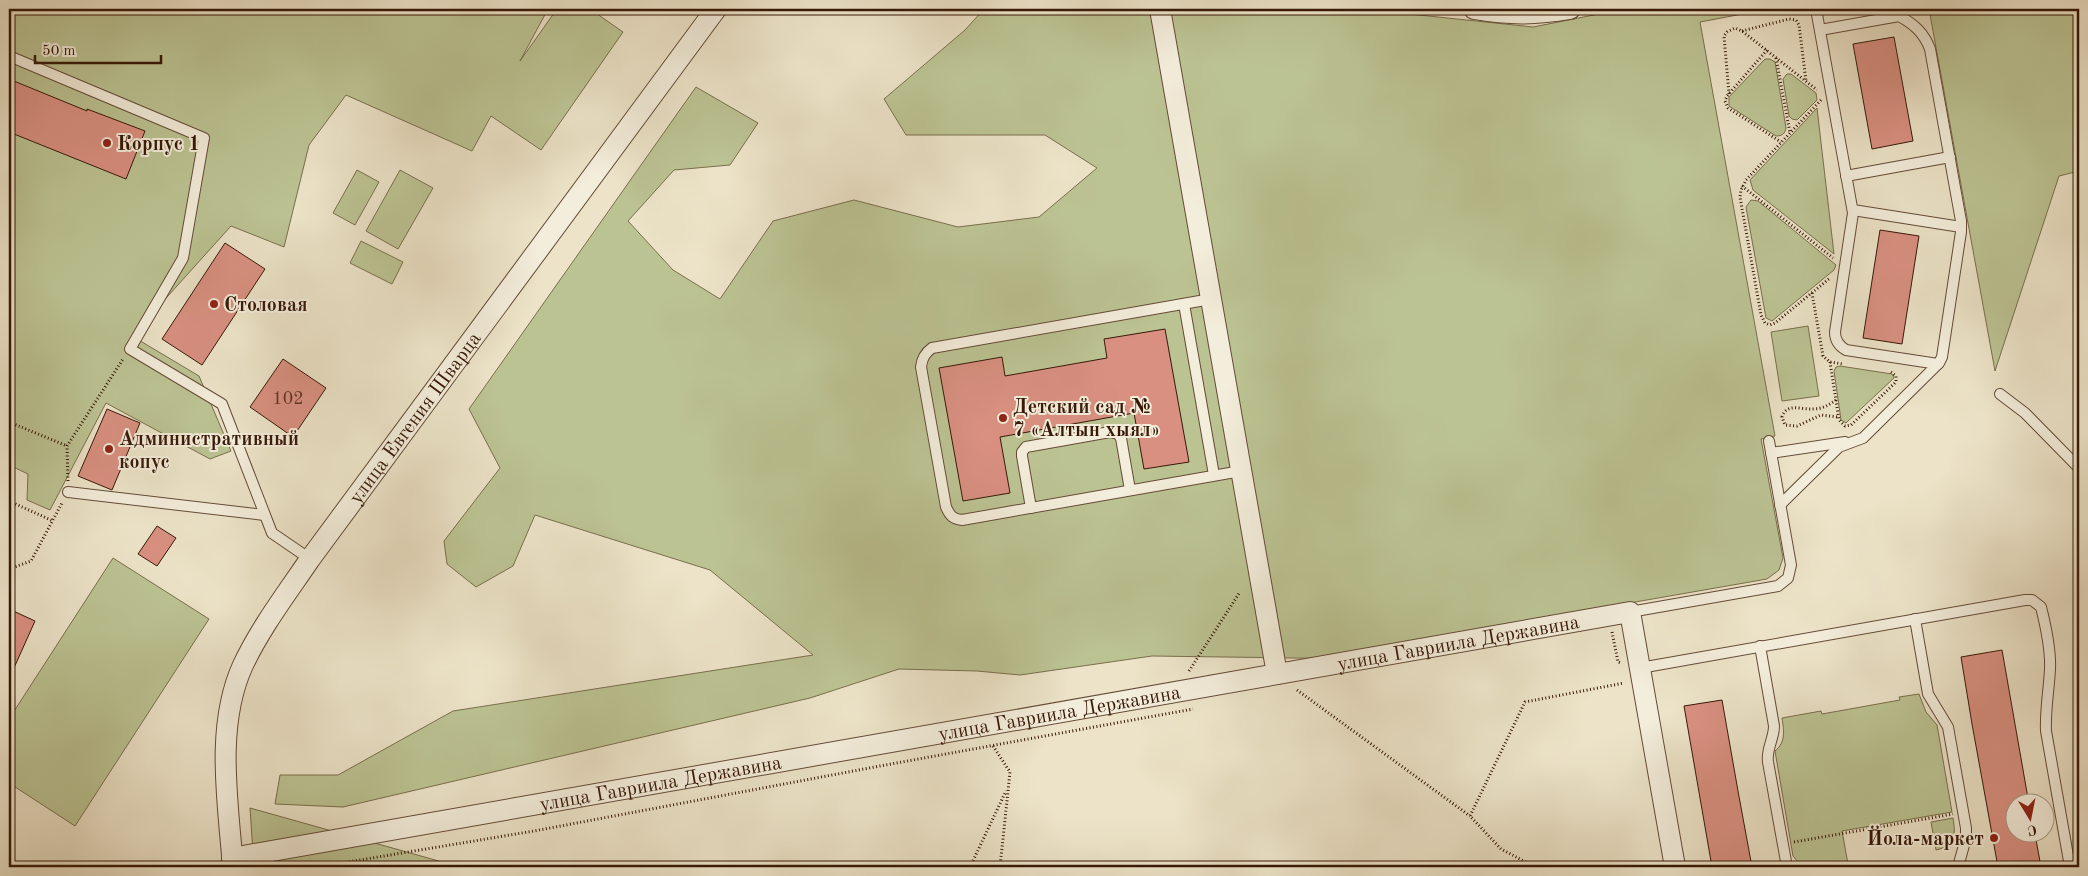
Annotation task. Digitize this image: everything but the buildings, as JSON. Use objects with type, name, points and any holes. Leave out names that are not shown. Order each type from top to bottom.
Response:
[{"type":"street","name":"улица Евгения Шварца","points":[[233,863],[226,785],[226,743],[232,703],[243,666],[271,616],[310,559],[716,9]]},
{"type":"street","points":[[1160,9],[1277,674]]},
{"type":"street","points":[[1474,9],[1536,14],[1570,9]]},
{"type":"street","points":[[1630,612],[1675,867]]},
{"type":"street","name":"улица Гавриила Державина","points":[[233,863],[988,725],[1630,612]]},
{"type":"lane","points":[[1816,9],[1828,95],[1853,210],[1843,266],[1835,332],[1836,339],[1840,346],[1846,350],[1938,364]]},
{"type":"lane","points":[[1771,454],[1860,440],[1938,364],[1942,357],[1961,227],[1930,49],[1926,40],[1915,26],[1899,16],[1820,30]]},
{"type":"lane","points":[[9,56],[204,138],[182,258],[130,349],[222,404],[272,533],[310,559]]},
{"type":"lane","points":[[1846,176],[1950,157]]},
{"type":"lane","points":[[1853,210],[1961,227]]},
{"type":"lane","points":[[1211,299],[932,348],[926,352],[921,367],[946,508],[955,519],[962,520],[1241,470]]},
{"type":"lane","points":[[1184,304],[1214,475]]},
{"type":"lane","points":[[2000,394],[2025,413],[2079,468]]},
{"type":"lane","points":[[1031,508],[1022,456],[1026,447],[1110,432],[1118,434],[1121,438],[1130,490]]},
{"type":"lane","points":[[1630,612],[1778,586],[1784,582],[1790,573],[1791,565],[1769,441]]},
{"type":"lane","points":[[1780,505],[1839,447],[1848,442]]},
{"type":"lane","points":[[68,492],[264,514]]},
{"type":"lane","points":[[1640,669],[1760,646],[2032,600],[2040,607],[2050,656],[2045,713],[2046,731],[2070,867]]},
{"type":"lane","points":[[1915,619],[1928,694],[1948,727],[1963,813],[1966,838],[1958,867]]},
{"type":"lane","points":[[1760,646],[1774,726],[1768,748],[1768,762],[1787,867]]},
{"type":"path","points":[[1729,94],[1724,36],[1732,29],[1742,31],[1789,19],[1796,20],[1799,25],[1806,82]]},
{"type":"path","points":[[1742,31],[1806,82],[1828,95],[1781,142],[1742,186],[1741,200],[1762,315],[1765,323],[1770,325],[1775,323],[1843,266],[1742,186]]},
{"type":"path","points":[[1767,50],[1725,101],[1728,108],[1781,142]]},
{"type":"path","points":[[1776,57],[1790,133]]},
{"type":"path","points":[[1812,293],[1823,356],[1830,362],[1847,364]]},
{"type":"path","points":[[9,569],[31,561],[53,521],[68,492],[67,446],[130,349]]},
{"type":"path","points":[[1830,362],[1838,417],[1843,425],[1851,425],[1896,382],[1895,374],[1889,371]]},
{"type":"path","points":[[1836,400],[1820,408],[1790,408],[1785,411],[1782,417],[1785,425],[1793,427],[1821,415],[1838,417]]},
{"type":"path","points":[[9,422],[67,446]]},
{"type":"path","points":[[9,501],[53,521]]},
{"type":"path","points":[[1190,710],[1184,679],[1240,592]]},
{"type":"path","points":[[1602,634],[1612,632],[1619,663],[1640,669]]},
{"type":"path","points":[[1470,816],[1525,702],[1640,669]]},
{"type":"path","points":[[1287,692],[1306,689]]},
{"type":"path","points":[[1297,690],[1470,816],[1501,849],[1535,867]]},
{"type":"path","points":[[318,867],[534,832],[1199,708]]},
{"type":"path","points":[[988,725],[992,746],[1010,772],[1000,867]]},
{"type":"path","points":[[970,867],[1008,788]]},
{"type":"path","points":[[1782,844],[1963,813]]},
{"type":"green space","points":[[9,9],[548,9],[520,61],[557,9],[590,9],[623,32],[541,150],[491,116],[472,151],[346,95],[309,145],[284,247],[231,226],[132,336],[199,376],[231,451],[210,459],[106,403],[50,510],[27,500],[28,474],[9,465]]},
{"type":"green space","points":[[984,9],[1362,9],[1533,27],[1624,9],[1769,9],[1700,22],[1775,436],[1761,439],[1783,558],[1779,570],[1767,579],[1618,605],[1368,659],[1152,656],[1020,675],[977,671],[899,669],[810,698],[343,807],[275,804],[280,775],[338,775],[453,711],[813,655],[710,570],[535,515],[513,566],[476,587],[447,564],[444,541],[500,468],[469,409],[696,87],[758,123],[730,165],[674,170],[628,221],[673,270],[720,299],[773,221],[854,200],[958,227],[1039,217],[1097,168],[1045,135],[906,135],[884,99],[965,30]]},
{"type":"green space","points":[[1929,9],[2079,9],[2079,171],[2059,176],[1995,371]]},
{"type":"green space","points":[[1765,59],[1775,62],[1786,128],[1780,136],[1776,136],[1729,106],[1729,97]]},
{"type":"green space","points":[[1787,74],[1791,74],[1816,93],[1817,100],[1797,120],[1789,116],[1783,79]]},
{"type":"green space","points":[[1817,108],[1834,254],[1753,190],[1750,180]]},
{"type":"green space","points":[[357,170],[379,182],[355,225],[333,213]]},
{"type":"green space","points":[[400,170],[433,188],[398,249],[366,231]]},
{"type":"green space","points":[[1751,200],[1758,201],[1836,265],[1834,270],[1772,321],[1766,318],[1746,207]]},
{"type":"green space","points":[[361,241],[403,262],[392,284],[350,263]]},
{"type":"green space","points":[[1808,326],[1819,396],[1782,401],[1771,332]]},
{"type":"green space","points":[[1836,367],[1892,374],[1894,378],[1846,423],[1841,420],[1834,371]]},
{"type":"green space","points":[[113,558],[209,619],[75,826],[9,783],[9,719]]},
{"type":"green space","points":[[1919,694],[1926,712],[1937,725],[1952,812],[1842,831],[1848,864],[1831,867],[1802,867],[1793,856],[1775,751],[1783,740],[1782,718],[1821,711],[1822,714],[1900,700],[1899,697]]},
{"type":"green space","points":[[250,808],[460,867],[254,867]]},
{"type":"green space","points":[[1953,818],[1954,835],[1951,843],[1936,850],[1931,822]]},
{"type":"place","name":"Корпус 1","points":[[107,143]]},
{"type":"place","name":"Столовая","points":[[214,304]]},
{"type":"place","name":"Детский сад № 7 «Алтын хыял»","points":[[1003,418]]},
{"type":"place","name":"Административный копус","points":[[109,449]]},
{"type":"place","name":"Йола-маркет","points":[[1994,838]]}]
